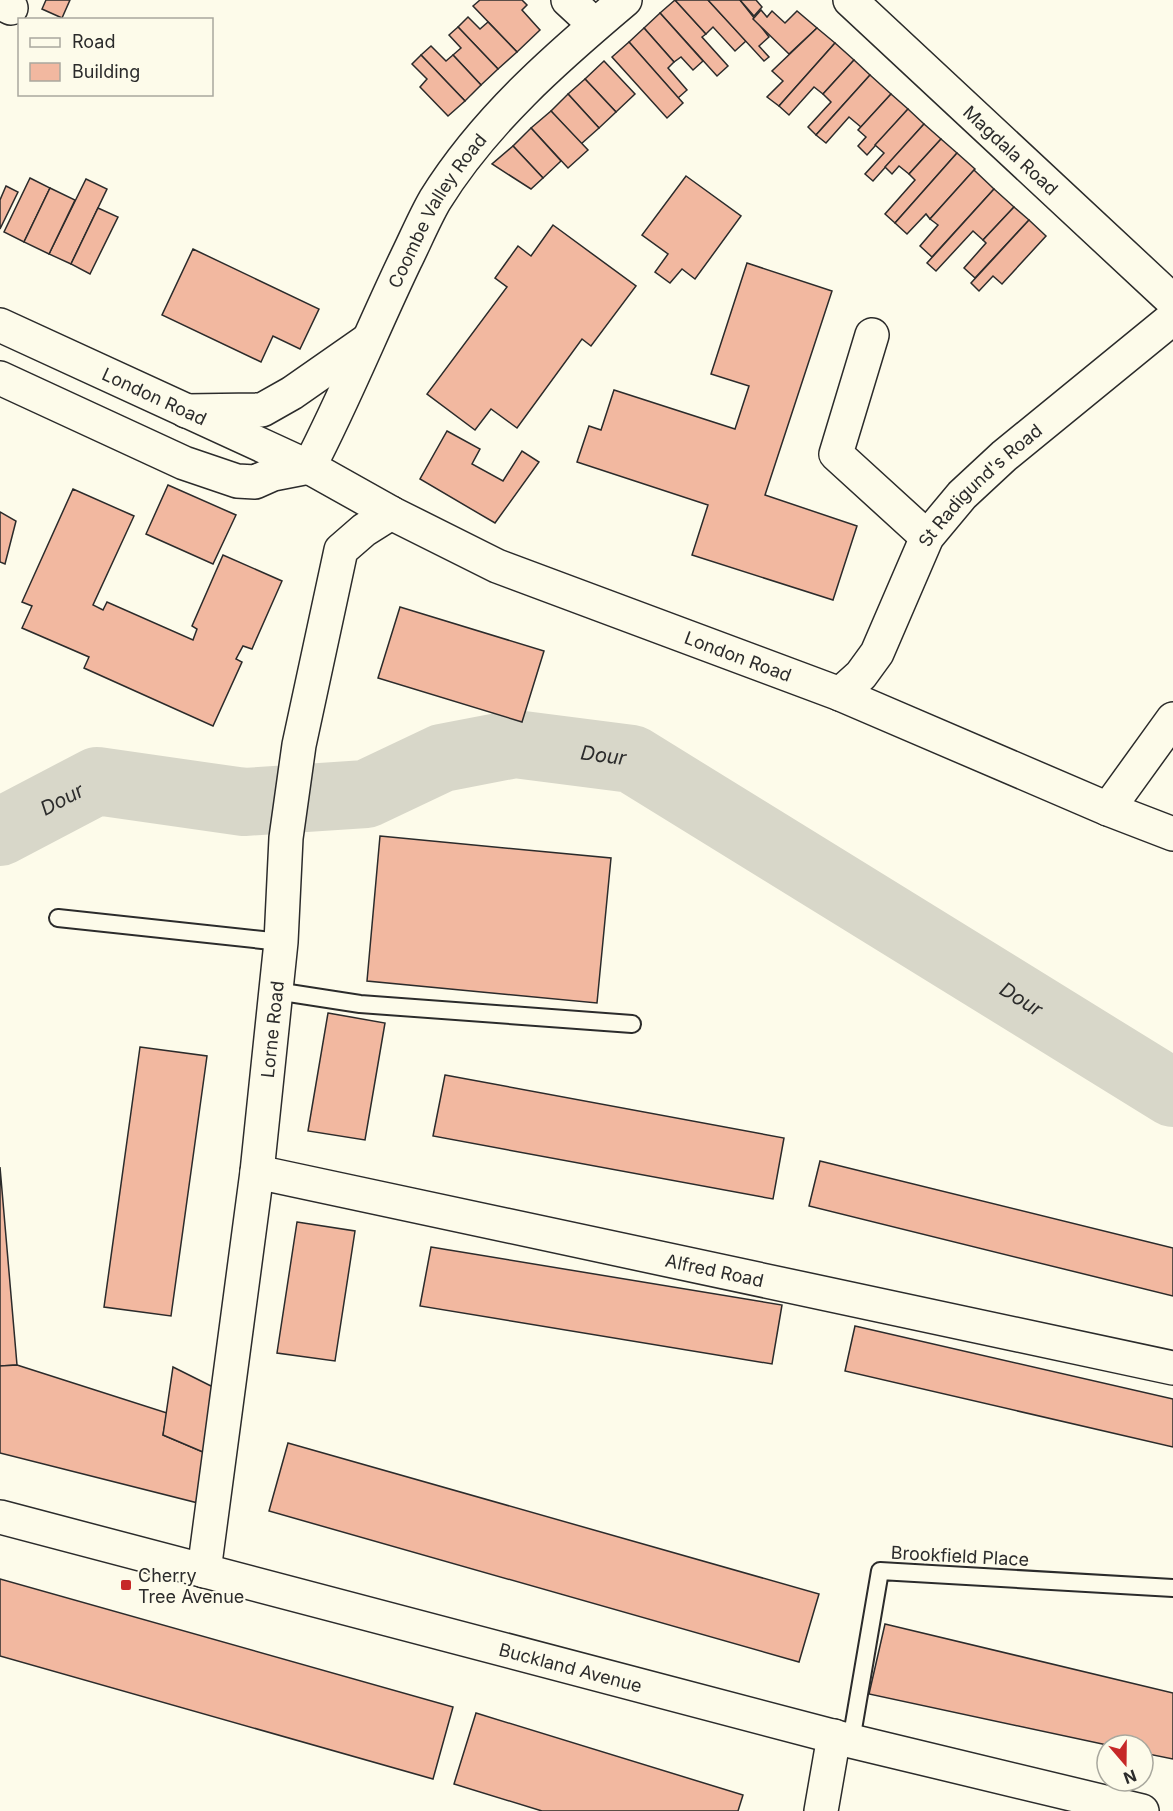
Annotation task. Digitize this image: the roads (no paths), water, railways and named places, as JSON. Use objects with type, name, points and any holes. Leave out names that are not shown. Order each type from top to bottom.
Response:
[{"type":"street","points":[[568,0],[595,25]]},
{"type":"street","name":"Coombe Valley Road","points":[[309,467],[334,420],[369,339],[435,201],[476,142],[528,86],[625,0]]},
{"type":"street","name":"Magdala Road","points":[[849,0],[1173,301]]},
{"type":"street","name":"St Radigund's Road","points":[[840,694],[861,675],[878,653],[927,537],[962,495],[1004,456],[1173,318]]},
{"type":"street","name":"London Road","points":[[0,325],[309,467],[391,513],[497,566],[840,694],[1108,810],[1173,834]]},
{"type":"street","points":[[872,335],[836,454],[927,537]]},
{"type":"street","points":[[186,411],[262,410],[292,393],[369,339]]},
{"type":"street","points":[[0,378],[184,463],[237,481],[255,482],[273,474],[309,467]]},
{"type":"street","name":"Lorne Road","points":[[204,1571],[257,1172],[281,942],[286,838],[299,745],[341,550],[364,530],[391,513]]},
{"type":"street","points":[[1108,810],[1173,719]]},
{"type":"street","name":"Alfred Road","points":[[257,1172],[1173,1368]]},
{"type":"street","name":"Buckland Avenue","points":[[0,1517],[842,1738],[1142,1811]]},
{"type":"street","points":[[820,1811],[842,1738]]},
{"type":"lane","points":[[58,918],[281,942]]},
{"type":"lane","points":[[276,991],[360,1004],[632,1024]]},
{"type":"lane","name":"Brookfield Place","points":[[842,1738],[880,1571],[1173,1588]]},
{"type":"waterway","name":"Dour","points":[[0,832],[97,781],[244,802],[366,794],[442,758],[515,744],[632,759],[1173,1093]]},
{"type":"place","name":"Cherry Tree Avenue","points":[[126,1585]]}]
